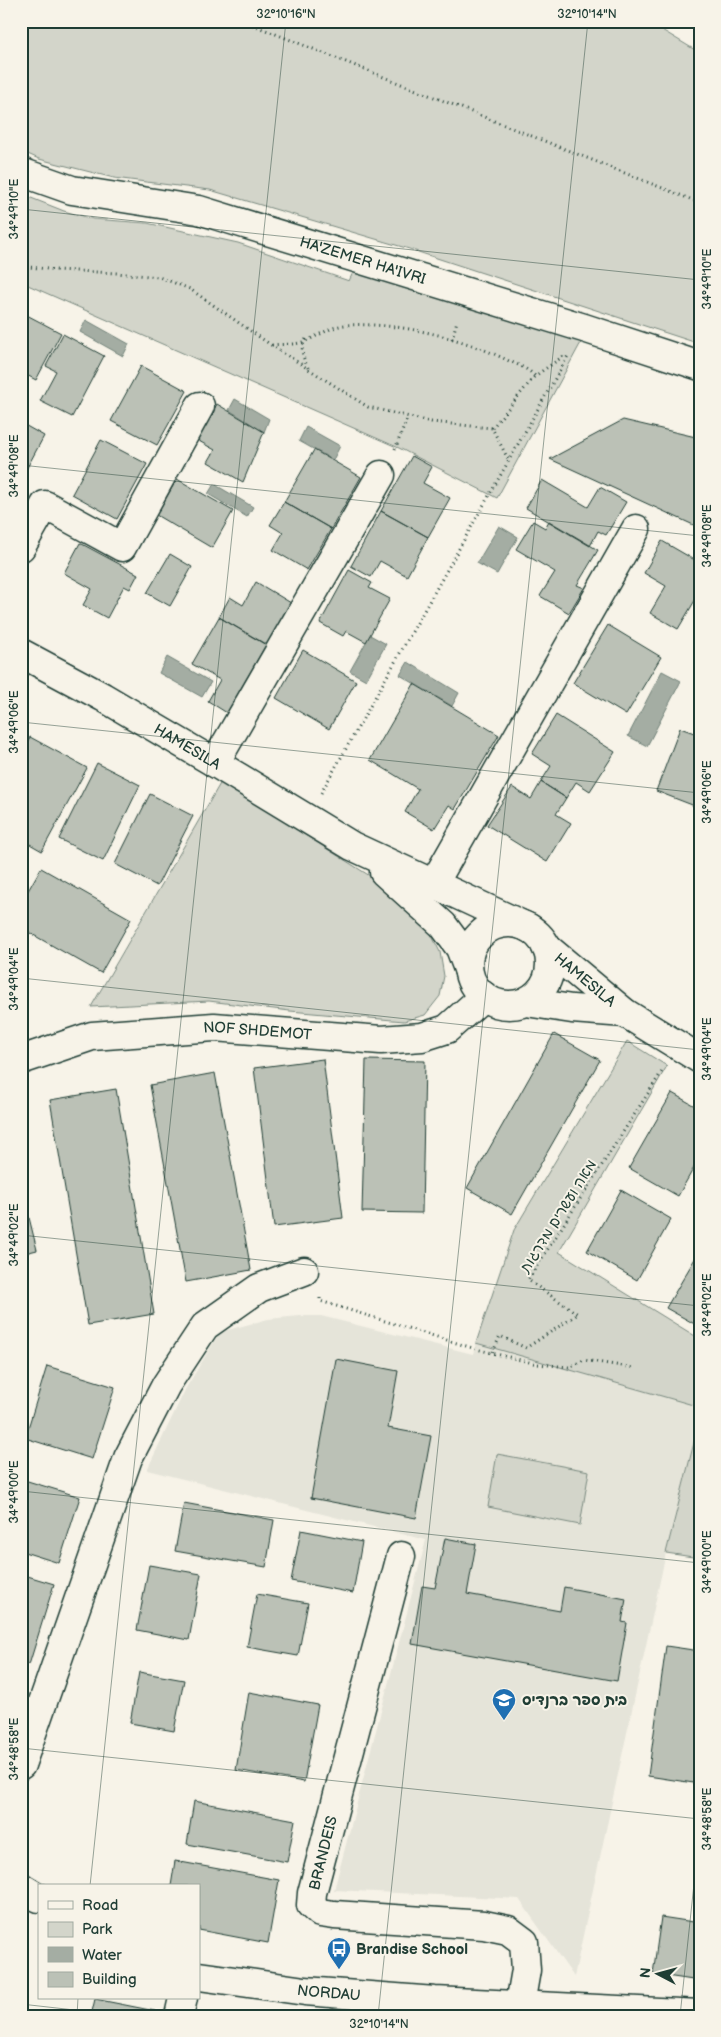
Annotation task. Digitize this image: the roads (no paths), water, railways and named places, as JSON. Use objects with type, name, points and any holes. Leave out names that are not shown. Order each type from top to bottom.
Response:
[{"type":"street","name":"HA'ZEMER HA'IVRI","points":[[21,172],[72,190],[199,210],[574,325],[700,366]]},
{"type":"street","points":[[21,546],[45,506],[122,547],[200,406]]},
{"type":"street","points":[[216,763],[381,475]]},
{"type":"street","points":[[433,885],[636,529]]},
{"type":"street","name":"HAMESILA","points":[[21,653],[103,697],[352,846],[433,885],[498,912],[538,937],[624,1013],[689,1052]]},
{"type":"street","name":"HAMESILA","points":[[352,846],[401,885],[443,925],[460,948],[468,969]]},
{"type":"street","points":[[504,923],[517,924],[538,937],[550,959],[550,972],[538,994],[526,1002],[514,1005],[502,1005],[484,996],[472,982],[468,969],[469,956],[473,944],[481,934],[492,927],[504,923]]},
{"type":"street","name":"NOF SHDEMOT","points":[[21,1060],[92,1036],[214,1027],[381,1040],[422,1037],[447,1029],[484,996]]},
{"type":"street","name":"HAMESILA","points":[[526,1002],[572,1009],[624,1013]]},
{"type":"street","points":[[21,1765],[128,1458],[166,1385],[205,1326],[258,1288],[304,1271]]},
{"type":"street","name":"BRANDEIS","points":[[401,1556],[312,1893],[312,1906],[320,1913],[334,1915],[484,1925],[508,1930],[524,1942],[526,1970],[520,2010]]},
{"type":"street","points":[[21,1887],[38,1897]]},
{"type":"street","name":"NORDAU","points":[[200,1976],[305,1991],[520,2010],[700,2014]]},
{"type":"street","points":[[179,2016],[183,2000]]},
{"type":"water","points":[[86,320],[129,344],[123,356],[80,332]]},
{"type":"water","points":[[235,399],[269,419],[264,432],[229,410]]},
{"type":"water","points":[[306,427],[340,446],[333,460],[299,441]]},
{"type":"water","points":[[214,484],[253,507],[247,517],[208,494]]},
{"type":"water","points":[[499,526],[518,537],[497,574],[477,563]]},
{"type":"water","points":[[370,635],[386,644],[366,680],[350,671]]},
{"type":"water","points":[[167,657],[211,682],[202,697],[159,673]]},
{"type":"water","points":[[408,662],[459,693],[452,706],[400,675]]},
{"type":"water","points":[[662,671],[681,681],[647,746],[628,736]]},
{"type":"place","name":"בית ספר ברנדיס","points":[[504,1721]]},
{"type":"place","name":"Brandise School","points":[[339,1970]]}]
